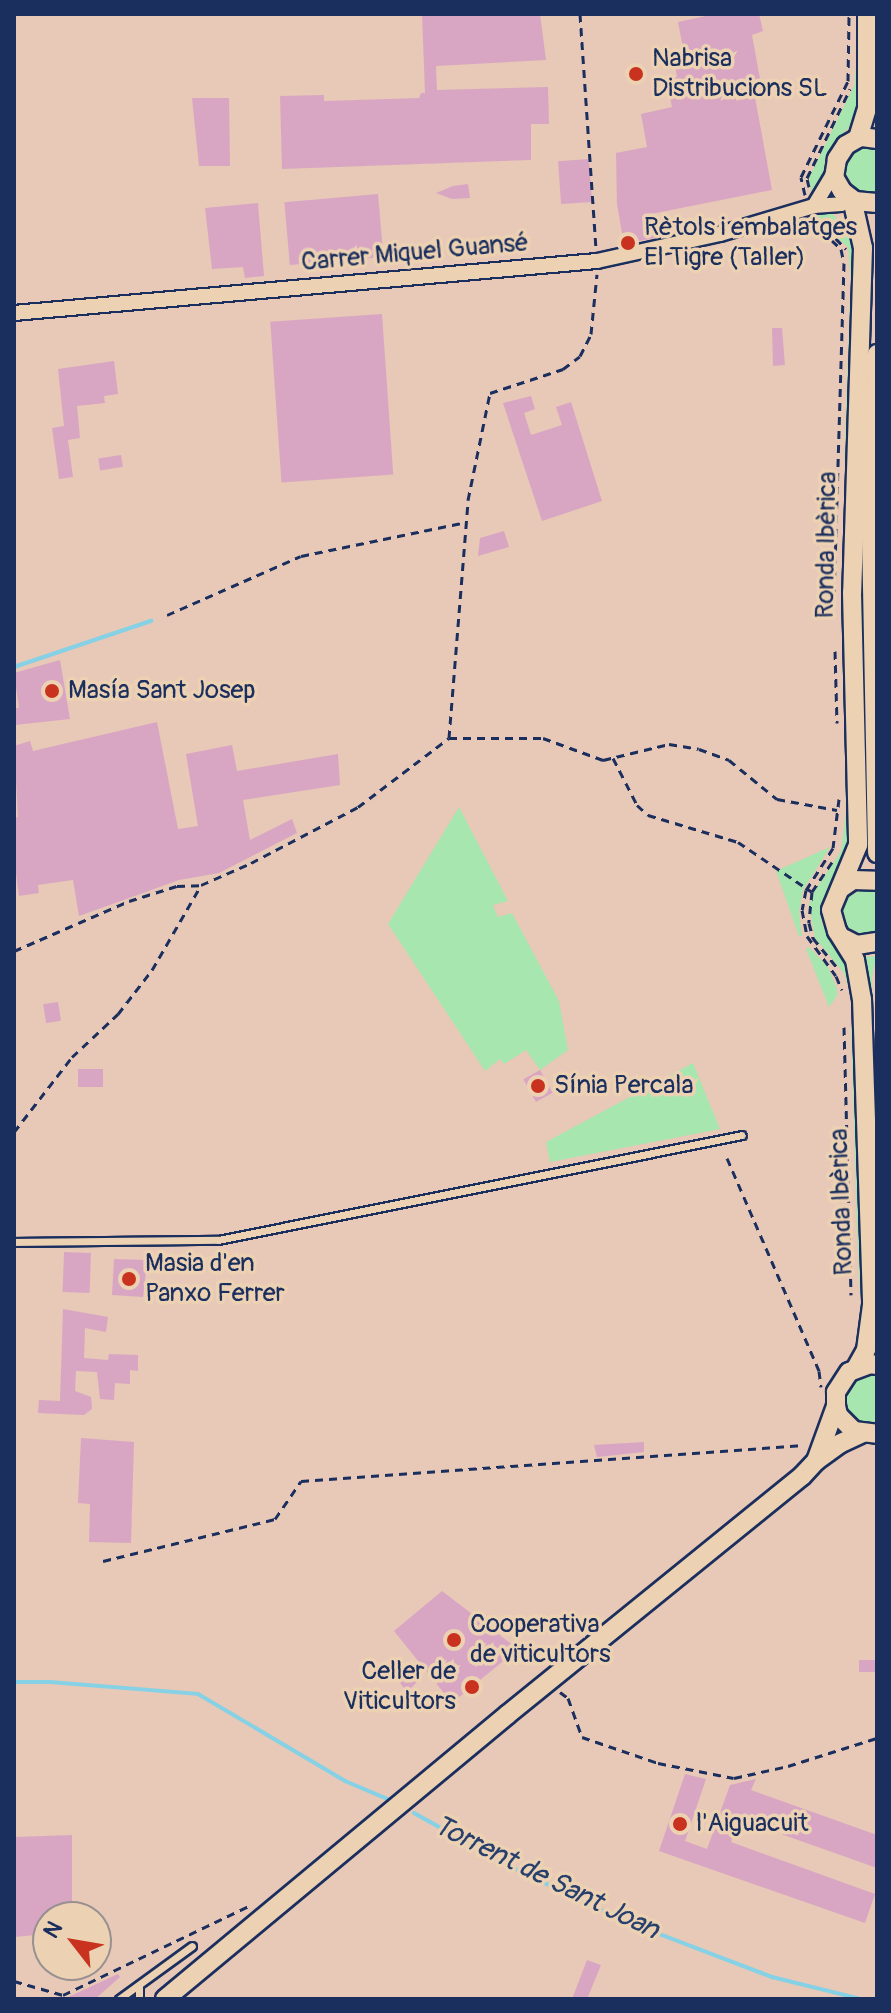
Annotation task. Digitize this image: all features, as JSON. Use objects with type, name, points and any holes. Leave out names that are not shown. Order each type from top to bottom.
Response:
[{"type":"street","points":[[858,138],[867,108],[867,14]]},
{"type":"street","points":[[810,205],[835,171],[837,159],[846,145],[858,138],[877,139]]},
{"type":"street","name":"Ronda Ibèrica","points":[[816,1461],[829,1400],[856,1368],[866,1350],[872,1298],[862,999],[855,960],[845,939],[837,931],[831,910],[858,845],[852,593],[863,248],[851,199],[834,177],[835,171]]},
{"type":"street","name":"Carrer Miquel Guansé","points":[[14,313],[597,261],[720,234],[810,205],[841,204],[851,199]]},
{"type":"street","points":[[851,199],[877,203]]},
{"type":"street","name":"Ronda Ibèrica","points":[[877,354],[871,535],[877,853]]},
{"type":"street","points":[[840,889],[853,880],[877,881]]},
{"type":"street","points":[[845,939],[857,945],[877,942]]},
{"type":"street","points":[[856,1368],[877,1365]]},
{"type":"street","points":[[829,1400],[849,1428],[873,1435]]},
{"type":"street","points":[[165,1999],[547,1682],[802,1476],[816,1461],[839,1444],[873,1435]]},
{"type":"lane","points":[[14,1242],[218,1240],[742,1135]]},
{"type":"lane","points":[[119,1999],[192,1946]]},
{"type":"lane","points":[[139,1985],[139,1999]]},
{"type":"path","points":[[449,738],[467,522],[490,393],[563,369],[580,356],[591,334],[597,261],[580,14]]},
{"type":"path","points":[[810,205],[807,178],[853,82],[851,14]]},
{"type":"path","name":"Ronda Ibèrica","points":[[810,205],[811,224],[841,249],[844,263],[834,600]]},
{"type":"path","points":[[167,615],[301,556],[467,522]]},
{"type":"path","name":"Ronda Ibèrica","points":[[835,641],[837,726]]},
{"type":"path","points":[[14,951],[129,901],[177,886],[201,885],[358,807],[449,738],[543,738],[603,760],[669,744],[699,749],[729,760],[777,799],[838,810]]},
{"type":"path","points":[[613,758],[637,805],[648,815],[738,842],[812,892]]},
{"type":"path","points":[[14,1132],[72,1057],[118,1014],[152,970],[201,885]]},
{"type":"path","name":"Ronda Ibèrica","points":[[844,1027],[851,1295]]},
{"type":"path","points":[[727,1158],[829,1400]]},
{"type":"path","points":[[103,1561],[275,1519],[301,1481],[806,1445],[811,1435]]},
{"type":"path","points":[[547,1682],[568,1698],[582,1737],[658,1763],[734,1778],[788,1766],[877,1738]]},
{"type":"path","points":[[14,1981],[63,1995],[242,1907],[257,1904]]},
{"type":"green space","points":[[856,66],[860,66],[860,106],[849,127],[826,155],[821,185],[812,196],[809,178],[854,86]]},
{"type":"green space","points":[[868,146],[877,148],[877,191],[864,193],[855,189],[845,172],[850,154]]},
{"type":"green space","points":[[818,212],[831,213],[851,230],[856,249],[854,282],[851,282],[848,247],[819,222]]},
{"type":"green space","points":[[850,298],[854,298],[844,466]]},
{"type":"green space","points":[[849,755],[851,843],[820,908],[822,924],[853,976],[854,989],[849,990],[844,973],[815,938],[809,905],[841,851],[846,811],[845,756]]},
{"type":"green space","points":[[459,807],[508,901],[493,905],[498,917],[512,913],[559,1001],[568,1050],[540,1070],[526,1050],[504,1064],[500,1059],[485,1071],[388,924]]},
{"type":"green space","points":[[830,847],[803,890],[799,912],[802,936],[799,936],[776,871]]},
{"type":"green space","points":[[864,889],[877,893],[877,930],[865,935],[848,928],[842,907],[846,898]]},
{"type":"green space","points":[[809,947],[828,967],[837,989],[837,996],[829,1007],[806,949]]},
{"type":"green space","points":[[876,956],[872,977],[877,1297],[868,991],[862,957]]},
{"type":"green space","points":[[851,1027],[855,1027],[864,1295],[860,1295]]},
{"type":"green space","points":[[693,1063],[720,1129],[550,1162],[546,1142]]},
{"type":"green space","points":[[868,1373],[877,1374],[877,1425],[859,1423],[844,1406],[848,1386]]},
{"type":"building","points":[[422,14],[540,14],[546,60],[436,66],[437,90],[548,87],[549,124],[531,124],[531,160],[282,169],[280,96],[324,95],[324,101],[419,98],[421,93],[425,93]]},
{"type":"building","points":[[715,14],[759,14],[763,31],[752,35],[762,90],[754,92],[772,190],[651,214],[655,238],[628,243],[623,239],[617,204],[616,153],[647,147],[641,114],[672,107],[666,80],[677,77],[672,51],[683,48],[678,22]]},
{"type":"building","points":[[192,98],[229,98],[230,166],[199,166]]},
{"type":"building","points":[[589,159],[592,202],[561,204],[558,161]]},
{"type":"building","points":[[468,184],[470,198],[452,199],[436,193],[453,186]]},
{"type":"building","points":[[378,194],[383,257],[290,265],[284,202]]},
{"type":"building","points":[[258,203],[264,276],[245,278],[243,267],[212,269],[205,208]]},
{"type":"building","points":[[382,314],[393,475],[282,482],[270,322]]},
{"type":"building","points":[[772,328],[782,328],[785,365],[773,366]]},
{"type":"building","points":[[114,361],[118,394],[104,396],[105,403],[77,406],[80,438],[68,440],[73,477],[59,479],[52,428],[64,426],[58,369]]},
{"type":"building","points":[[531,396],[535,409],[524,413],[531,435],[562,425],[556,407],[571,402],[602,501],[542,521],[503,403]]},
{"type":"building","points":[[121,455],[123,467],[100,470],[98,459]]},
{"type":"building","points":[[504,531],[509,547],[478,556],[480,538]]},
{"type":"building","points":[[60,660],[70,719],[15,725],[14,708],[19,708],[14,673]]},
{"type":"building","points":[[157,722],[178,829],[198,826],[186,754],[232,745],[237,771],[338,754],[340,785],[243,800],[250,840],[292,819],[297,833],[219,873],[179,880],[79,916],[73,880],[38,885],[39,893],[19,896],[14,858],[14,818],[18,817],[14,746],[30,741],[33,751]]},
{"type":"building","points":[[58,1002],[61,1021],[46,1023],[43,1004]]},
{"type":"building","points":[[78,1069],[103,1069],[103,1087],[78,1087]]},
{"type":"building","name":"Sínia Percala","points":[[540,1070],[553,1093],[536,1102],[523,1079]]},
{"type":"building","points":[[64,1252],[91,1253],[90,1293],[63,1292]]},
{"type":"building","name":"Masia d'en Panxo Ferrer","points":[[114,1259],[144,1260],[143,1297],[112,1295]]},
{"type":"building","points":[[63,1309],[108,1317],[106,1332],[85,1328],[84,1358],[108,1360],[109,1354],[138,1355],[138,1371],[130,1370],[130,1384],[115,1383],[114,1400],[100,1399],[97,1372],[76,1371],[75,1391],[91,1397],[92,1409],[84,1415],[38,1413],[39,1400],[60,1401]]},
{"type":"building","points":[[81,1438],[134,1442],[131,1543],[89,1542],[90,1504],[78,1503]]},
{"type":"building","points":[[644,1442],[644,1452],[597,1457],[594,1445]]},
{"type":"building","name":"Cooperativa de viticultors","points":[[442,1591],[518,1649],[452,1703],[394,1631]]},
{"type":"building","points":[[859,1660],[877,1660],[877,1672],[859,1672]]},
{"type":"building","points":[[385,1663],[417,1682],[407,1692]]},
{"type":"building","points":[[685,1774],[706,1779],[685,1841],[707,1849],[730,1785],[756,1779],[751,1790],[877,1835],[877,1868],[739,1819],[731,1842],[875,1894],[865,1923],[659,1851]]},
{"type":"building","points":[[72,1835],[72,1901],[32,1901],[32,1935],[14,1937],[14,1837]]},
{"type":"building","points":[[587,1960],[601,1965],[587,1999],[572,1999]]},
{"type":"building","points":[[118,1974],[120,1977],[95,1999],[64,1999],[103,1981],[112,1981],[112,1977]]},
{"type":"waterway","points":[[14,667],[151,621]]},
{"type":"waterway","name":"Torrent de Sant Joan","points":[[14,1682],[198,1694],[345,1781],[390,1800]]},
{"type":"waterway","name":"Torrent de Sant Joan","points":[[414,1813],[509,1866],[620,1919],[772,1977],[861,1999]]},
{"type":"place","name":"Nabrisa Distribucions SL","points":[[636,74]]},
{"type":"place","name":"Rètols i embalatges El Tigre (Taller)","points":[[628,243]]},
{"type":"place","name":"Masía Sant Josep","points":[[52,691]]},
{"type":"place","name":"Sínia Percala","points":[[538,1086]]},
{"type":"place","name":"Masia d'en Panxo Ferrer","points":[[129,1279]]},
{"type":"place","name":"Cooperativa de viticultors","points":[[454,1640]]},
{"type":"place","name":"Celler de Viticultors","points":[[472,1687]]},
{"type":"place","name":"l'Aiguacuit","points":[[680,1824]]}]
